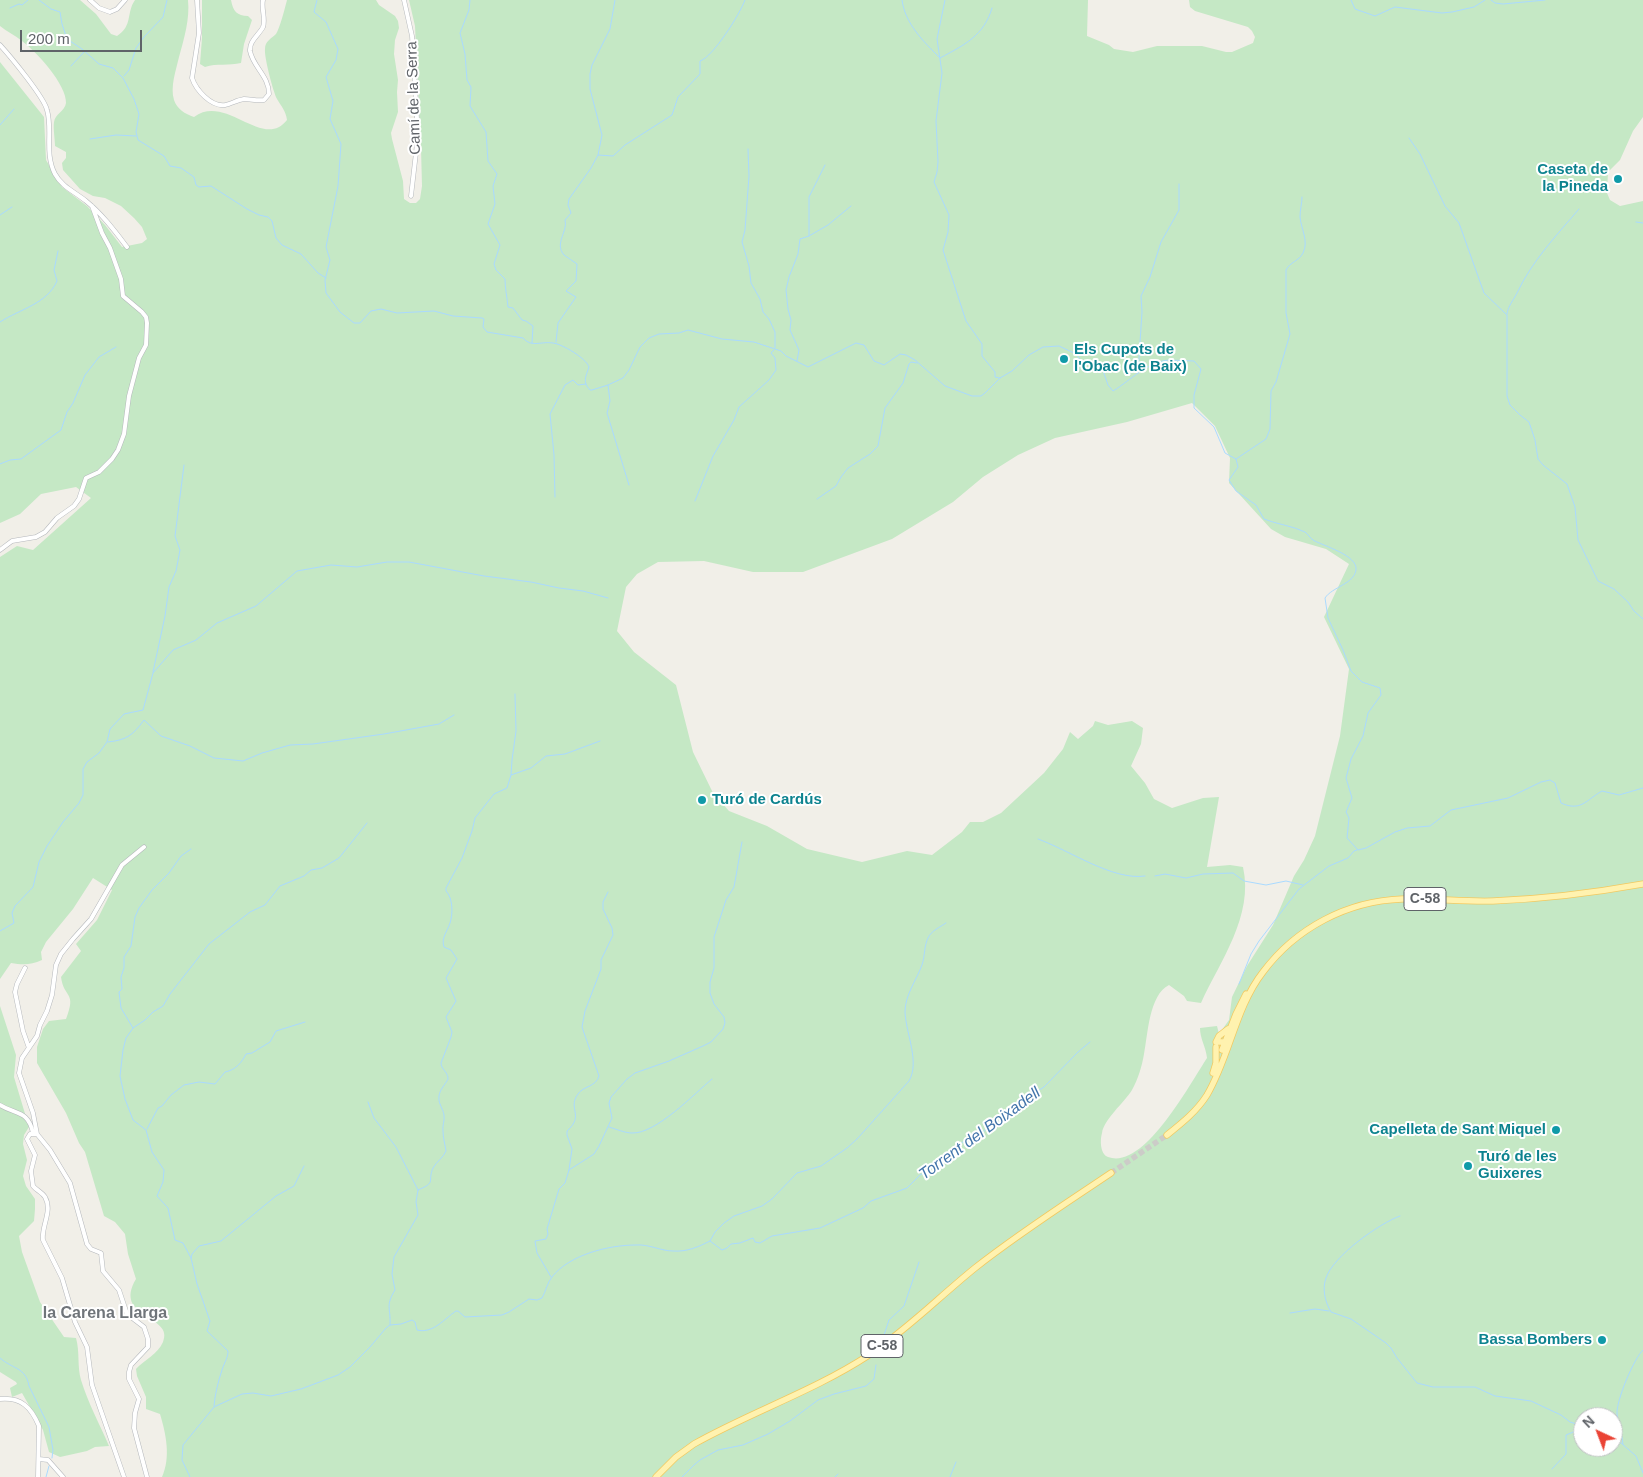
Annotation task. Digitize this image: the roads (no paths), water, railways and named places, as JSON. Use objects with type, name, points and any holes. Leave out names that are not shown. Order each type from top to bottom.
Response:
[{"type":"main road","name":"C-58","points":[[1168,1135],[1189,1118],[1206,1096],[1254,985],[1282,950],[1308,928],[1340,912],[1371,903],[1401,899],[1492,901],[1553,897],[1605,891],[1643,882]]},
{"type":"main road","name":"C-58","points":[[1179,1126],[1202,1097],[1213,1073],[1222,1040],[1252,984],[1275,954],[1293,936],[1307,926],[1338,910],[1370,900],[1388,898],[1515,896],[1579,891],[1643,882]]},
{"type":"main road","points":[[1213,1073],[1215,1052],[1239,1017]]},
{"type":"main road","points":[[1222,1040],[1224,1054]]},
{"type":"main road","name":"C-58","points":[[661,1477],[678,1460],[707,1441],[832,1380],[873,1356],[920,1321],[977,1270],[1111,1174]]},
{"type":"main road","name":"C-58","points":[[656,1477],[676,1457],[694,1444],[830,1378],[871,1354],[899,1334],[987,1259],[1057,1208],[1090,1188]]},
{"type":"street","points":[[90,0],[99,8],[110,12],[125,0]]},
{"type":"street","points":[[197,0],[198,33],[192,78],[195,85],[205,96],[214,103],[222,105],[244,99],[261,101],[266,99],[269,94],[266,79],[254,60],[250,48],[263,26],[263,0]]},
{"type":"street","name":"Camí de la Serra","points":[[404,0],[412,36],[417,119],[417,144],[411,196]]},
{"type":"street","points":[[0,45],[47,107],[50,156],[56,175],[67,188],[92,206],[110,224],[127,247]]},
{"type":"street","points":[[0,550],[15,540],[39,536],[57,518],[70,510],[79,499],[84,481],[89,476],[99,472],[112,459],[124,434],[129,396],[139,358],[146,344],[147,320],[142,312],[123,296],[121,279],[92,206]]},
{"type":"street","points":[[35,1134],[33,1113],[19,1073],[22,1058],[37,1036],[49,1006],[59,959],[73,939],[91,919],[122,866],[144,847]]},
{"type":"street","points":[[25,968],[15,992],[23,1031],[29,1048]]},
{"type":"street","points":[[0,1105],[25,1117],[30,1122],[35,1134],[50,1150],[70,1183],[87,1244],[91,1249],[101,1253],[103,1271],[117,1287],[127,1314],[141,1323],[146,1331],[148,1347],[131,1365],[129,1376],[139,1399],[134,1418],[134,1428],[147,1477]]},
{"type":"street","points":[[35,1134],[30,1134],[27,1139],[35,1155],[31,1178],[35,1188],[45,1197],[47,1213],[43,1240],[62,1278],[75,1322],[87,1347],[92,1385],[124,1477]]},
{"type":"street","points":[[0,1399],[11,1398],[23,1403],[39,1426],[38,1452],[40,1458],[38,1477]]},
{"type":"street","points":[[40,1458],[48,1460],[63,1477]]},
{"type":"waterway","points":[[10,8],[19,4],[22,5],[28,0]]},
{"type":"waterway","points":[[39,0],[51,9],[60,12],[67,39],[99,64],[113,68],[123,78],[134,99],[139,114],[136,132],[138,140],[164,156],[170,166],[181,168],[194,177],[196,185],[199,187],[211,186],[247,209],[268,217],[272,221],[276,238],[282,245],[301,254],[318,273],[326,278]]},
{"type":"waterway","points":[[124,76],[129,70],[136,48],[163,17],[167,0]]},
{"type":"waterway","points":[[317,0],[314,12],[326,22],[338,49],[336,60],[326,77],[333,101],[330,119],[341,144],[338,186],[326,247],[330,260],[325,280],[326,293],[340,312],[354,323],[360,323],[371,311],[381,309],[397,313],[434,311],[453,316],[482,318],[484,319],[483,327],[487,332],[523,338],[530,343],[553,343],[573,352],[587,363],[589,367],[585,382],[590,390],[623,378],[640,347],[649,338],[659,334],[679,333],[688,330],[722,339],[754,342],[781,351],[786,356],[808,367],[856,343],[864,345],[874,361],[884,365],[900,354],[906,355],[915,360],[945,386],[972,396],[981,396],[1029,355],[1043,347],[1059,346],[1076,354],[1081,361],[1100,362],[1108,385],[1113,391],[1140,372],[1161,361],[1194,361],[1201,369],[1194,395],[1194,408],[1214,427],[1225,453],[1236,459],[1238,467],[1229,480],[1236,491],[1256,505],[1264,519],[1305,532],[1313,540],[1346,555],[1355,565],[1356,570],[1351,579],[1325,598],[1328,618],[1351,671],[1362,682],[1380,688],[1381,695],[1368,713],[1363,736],[1351,759],[1346,778],[1352,798],[1346,812],[1349,818],[1347,838],[1358,850],[1366,848],[1395,832],[1407,828],[1430,826],[1451,810],[1508,798],[1541,782],[1550,780],[1555,783],[1561,803],[1574,806],[1583,804],[1602,791],[1619,795],[1643,788]]},
{"type":"waterway","points":[[470,0],[469,10],[460,33],[465,54],[467,80],[471,87],[470,106],[486,132],[488,161],[497,174],[493,186],[495,204],[488,224],[500,245],[494,264],[496,270],[505,279],[508,307],[513,308],[522,320],[533,326],[532,343]]},
{"type":"waterway","points":[[598,155],[602,135],[590,89],[590,74],[592,65],[610,29],[615,0]]},
{"type":"waterway","points":[[556,342],[558,323],[576,297],[566,291],[576,281],[577,264],[564,255],[560,246],[565,229],[565,220],[571,213],[568,205],[569,199],[598,155],[613,156],[625,145],[672,115],[678,97],[700,74],[700,61],[719,44],[738,15],[745,0]]},
{"type":"waterway","points":[[902,0],[911,25],[940,58],[972,39],[984,26],[992,8]]},
{"type":"waterway","points":[[945,0],[937,39],[942,73],[936,121],[938,162],[934,182],[949,215],[948,232],[943,250],[966,321],[982,344],[982,356],[995,372],[995,377],[1000,378]]},
{"type":"waterway","points":[[1351,0],[1355,9],[1375,16],[1395,7],[1442,13],[1452,12],[1474,7],[1485,0]]},
{"type":"waterway","points":[[1491,0],[1495,3],[1503,4],[1545,0]]},
{"type":"waterway","points":[[71,66],[84,52]]},
{"type":"waterway","points":[[0,125],[14,109]]},
{"type":"waterway","points":[[90,139],[116,135],[136,136]]},
{"type":"waterway","points":[[1409,138],[1420,154],[1445,206],[1459,223],[1484,293],[1507,315],[1507,396],[1510,405],[1529,422],[1535,440],[1538,459],[1567,484],[1575,507],[1578,540],[1598,581],[1614,589],[1643,619]]},
{"type":"waterway","points":[[748,149],[749,176],[745,230],[742,242],[749,266],[751,283],[760,299],[763,312],[769,319],[775,332],[775,348]]},
{"type":"waterway","points":[[797,361],[799,350],[790,330],[791,320],[786,290],[798,254],[800,239],[809,236],[809,197],[825,165]]},
{"type":"waterway","points":[[1138,373],[1142,312],[1141,296],[1150,277],[1161,242],[1179,210],[1179,184]]},
{"type":"waterway","points":[[1236,459],[1266,439],[1270,429],[1271,391],[1276,382],[1290,334],[1286,313],[1286,270],[1301,256],[1305,248],[1300,217],[1302,197]]},
{"type":"waterway","points":[[809,236],[828,225],[851,206]]},
{"type":"waterway","points":[[0,215],[12,207]]},
{"type":"waterway","points":[[1507,314],[1530,270],[1579,209]]},
{"type":"waterway","points":[[1636,222],[1643,223]]},
{"type":"waterway","points":[[0,322],[40,301],[52,289],[57,281],[54,270],[58,251]]},
{"type":"waterway","points":[[0,464],[10,460],[21,459],[61,430],[67,412],[85,375],[99,357],[116,347]]},
{"type":"waterway","points":[[695,501],[713,456],[734,420],[739,407],[769,380],[776,370],[775,358],[771,353],[774,350]]},
{"type":"waterway","points":[[817,499],[836,486],[848,468],[870,454],[878,446],[885,408],[903,383],[909,364],[911,362],[917,363]]},
{"type":"waterway","points":[[555,497],[554,455],[550,414],[565,385],[573,380],[578,385],[586,384]]},
{"type":"waterway","points":[[608,385],[610,401],[607,413],[629,485]]},
{"type":"waterway","points":[[153,672],[169,587],[176,571],[180,550],[175,536],[184,465]]},
{"type":"waterway","points":[[0,931],[14,923],[12,913],[15,906],[33,887],[39,862],[47,846],[79,803],[83,795],[83,769],[87,762],[99,753],[107,742],[110,729],[124,714],[143,710],[153,673],[173,650],[196,640],[217,623],[256,606],[297,571],[331,565],[357,567],[387,562],[409,562],[583,591],[608,598]]},
{"type":"waterway","points":[[511,775],[516,731],[515,694]]},
{"type":"waterway","points":[[108,742],[129,736],[144,720],[161,736],[190,746],[214,758],[243,761],[290,745],[313,744],[384,734],[439,724],[454,715]]},
{"type":"waterway","points":[[390,1325],[389,1304],[395,1290],[392,1274],[394,1257],[418,1215],[416,1202],[418,1190],[430,1183],[433,1168],[446,1151],[443,1129],[444,1115],[439,1096],[441,1089],[448,1079],[441,1063],[452,1032],[446,1017],[456,1001],[446,978],[457,959],[451,950],[444,947],[443,944],[452,911],[446,888],[462,858],[475,818],[494,794],[507,788],[511,775],[531,768],[546,756],[565,754],[600,741]]},
{"type":"waterway","points":[[133,1028],[163,1006],[170,994],[209,944],[250,912],[265,905],[280,886],[304,876],[311,870],[322,868],[339,858],[367,823]]},
{"type":"waterway","points":[[1038,839],[1091,864],[1119,874],[1145,876]]},
{"type":"waterway","points":[[551,1277],[537,1253],[535,1241],[546,1239],[547,1229],[559,1189],[565,1183],[569,1170],[594,1154],[599,1146],[612,1118],[609,1103],[611,1097],[635,1073],[669,1061],[711,1042],[723,1029],[724,1017],[714,1004],[710,993],[710,982],[714,968],[714,937],[726,900],[734,887],[742,842]]},
{"type":"waterway","points":[[191,849],[181,856],[139,908],[135,917],[131,946],[124,957],[124,968],[121,977],[122,989],[119,992],[121,1008],[133,1028],[126,1038],[120,1076],[125,1099],[133,1120],[146,1130],[152,1152],[164,1170],[163,1182],[157,1196],[168,1208],[175,1240],[183,1243],[191,1258]]},
{"type":"waterway","points":[[1239,984],[1251,954],[1259,941],[1299,889],[1329,866],[1348,858],[1357,850]]},
{"type":"waterway","points":[[1155,876],[1165,874],[1186,878],[1203,874],[1233,873],[1244,881],[1266,885],[1286,881],[1303,885]]},
{"type":"waterway","points":[[569,1170],[572,1149],[567,1131],[575,1121],[575,1099],[580,1091],[595,1082],[599,1076],[582,1027],[585,1011],[601,969],[601,960],[613,935],[612,928],[603,909],[603,902],[608,892]]},
{"type":"waterway","points":[[710,1241],[715,1232],[724,1223],[734,1216],[762,1206],[772,1199],[797,1173],[821,1166],[847,1148],[909,1081],[912,1073],[913,1057],[905,1006],[922,965],[928,938],[933,931],[946,923]]},
{"type":"waterway","points":[[147,1129],[158,1108],[184,1085],[199,1082],[215,1084],[225,1072],[238,1065],[246,1054],[252,1053],[270,1042],[276,1031],[305,1022]]},
{"type":"waterway","name":"Torrent del Boixadell","points":[[190,1477],[182,1460],[183,1445],[214,1407],[242,1394],[253,1393],[271,1396],[301,1389],[338,1375],[350,1367],[390,1325],[412,1320],[415,1322],[417,1330],[423,1331],[438,1325],[456,1311],[465,1317],[502,1315],[529,1299],[537,1300],[542,1298],[550,1279],[559,1269],[579,1257],[602,1249],[636,1245],[668,1251],[683,1251],[710,1241],[722,1250],[731,1244],[753,1238],[755,1242],[760,1243],[772,1236],[820,1228],[863,1208],[871,1201],[907,1188],[920,1175],[929,1170],[964,1141],[978,1139],[989,1125],[1044,1087],[1090,1042]]},
{"type":"waterway","points":[[609,1127],[623,1132],[642,1132],[674,1112],[712,1079]]},
{"type":"waterway","points":[[368,1102],[374,1118],[396,1147],[418,1190]]},
{"type":"waterway","points":[[214,1406],[218,1384],[228,1351],[207,1331],[210,1321],[197,1284],[191,1258],[192,1254],[199,1246],[221,1241],[276,1196],[294,1186],[304,1166]]},
{"type":"waterway","points":[[1400,1216],[1358,1241],[1330,1269],[1324,1291],[1331,1312],[1351,1319],[1386,1343],[1417,1383],[1433,1387],[1475,1387],[1495,1396],[1531,1401],[1573,1423]]},
{"type":"waterway","points":[[882,1341],[889,1320],[904,1306],[919,1262]]},
{"type":"waterway","points":[[1290,1313],[1315,1309],[1329,1311]]},
{"type":"waterway","points":[[1617,1407],[1631,1370],[1643,1350]]},
{"type":"waterway","points":[[0,1358],[25,1375],[49,1427],[53,1450],[52,1458]]},
{"type":"waterway","points":[[682,1477],[700,1460],[718,1450],[743,1445],[768,1434],[790,1421],[818,1400],[866,1386],[874,1379],[876,1365]]},
{"type":"waterway","points":[[1552,1469],[1566,1454],[1566,1435],[1573,1432]]},
{"type":"waterway","points":[[1623,1445],[1636,1456],[1643,1473]]},
{"type":"waterway","points":[[950,1477],[956,1462]]},
{"type":"waterway","points":[[46,1477],[49,1466]]},
{"type":"waterway","points":[[835,1477],[838,1474]]},
{"type":"tunnel","points":[[1111,1173],[1167,1135]]},
{"type":"place","name":"Caseta de la Pineda","points":[[1618,179]]},
{"type":"place","name":"Els Cupots de l'Obac (de Baix)","points":[[1064,359]]},
{"type":"place","name":"Turó de Cardús","points":[[702,800]]},
{"type":"place","name":"Capelleta de Sant Miquel","points":[[1556,1130]]},
{"type":"place","name":"Turó de les Guixeres","points":[[1468,1166]]},
{"type":"place","name":"Bassa Bombers","points":[[1602,1340]]},
{"type":"district","name":"la Carena Llarga","points":[[105,1314]]}]
